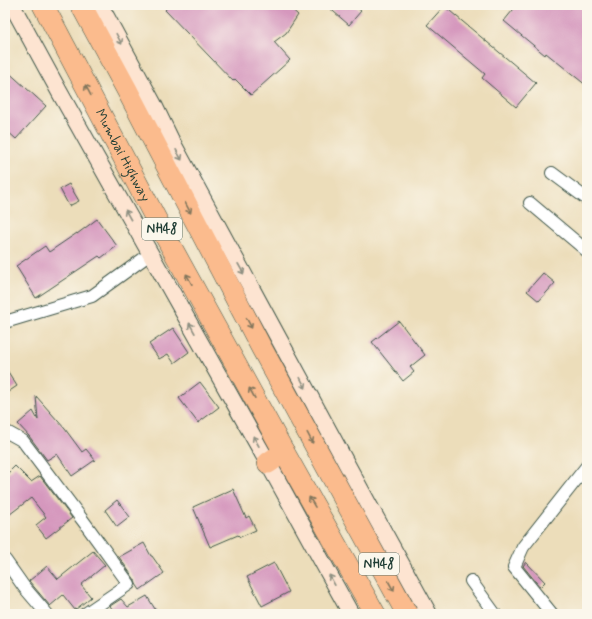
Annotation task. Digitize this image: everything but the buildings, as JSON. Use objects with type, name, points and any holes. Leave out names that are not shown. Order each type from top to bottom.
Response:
[{"type":"highway","name":"Mumbai Highway","points":[[43,5],[157,221],[276,457]]},
{"type":"highway","name":"NH48","points":[[81,5],[145,107],[261,348],[406,614]]},
{"type":"highway","name":"NH48","points":[[276,457],[297,476],[374,614]]},
{"type":"street","points":[[12,5],[150,254],[276,457],[350,614]]},
{"type":"street","points":[[100,5],[145,107],[170,138],[428,614]]},
{"type":"street","points":[[552,173],[587,199]]},
{"type":"street","points":[[530,203],[587,251]]},
{"type":"street","points":[[5,322],[92,296],[150,254]]},
{"type":"street","points":[[5,431],[23,441],[129,584],[85,614]]},
{"type":"street","points":[[552,614],[514,567],[523,547],[587,466]]},
{"type":"street","points":[[5,560],[24,587],[47,614]]},
{"type":"street","points":[[470,581],[495,614]]}]
